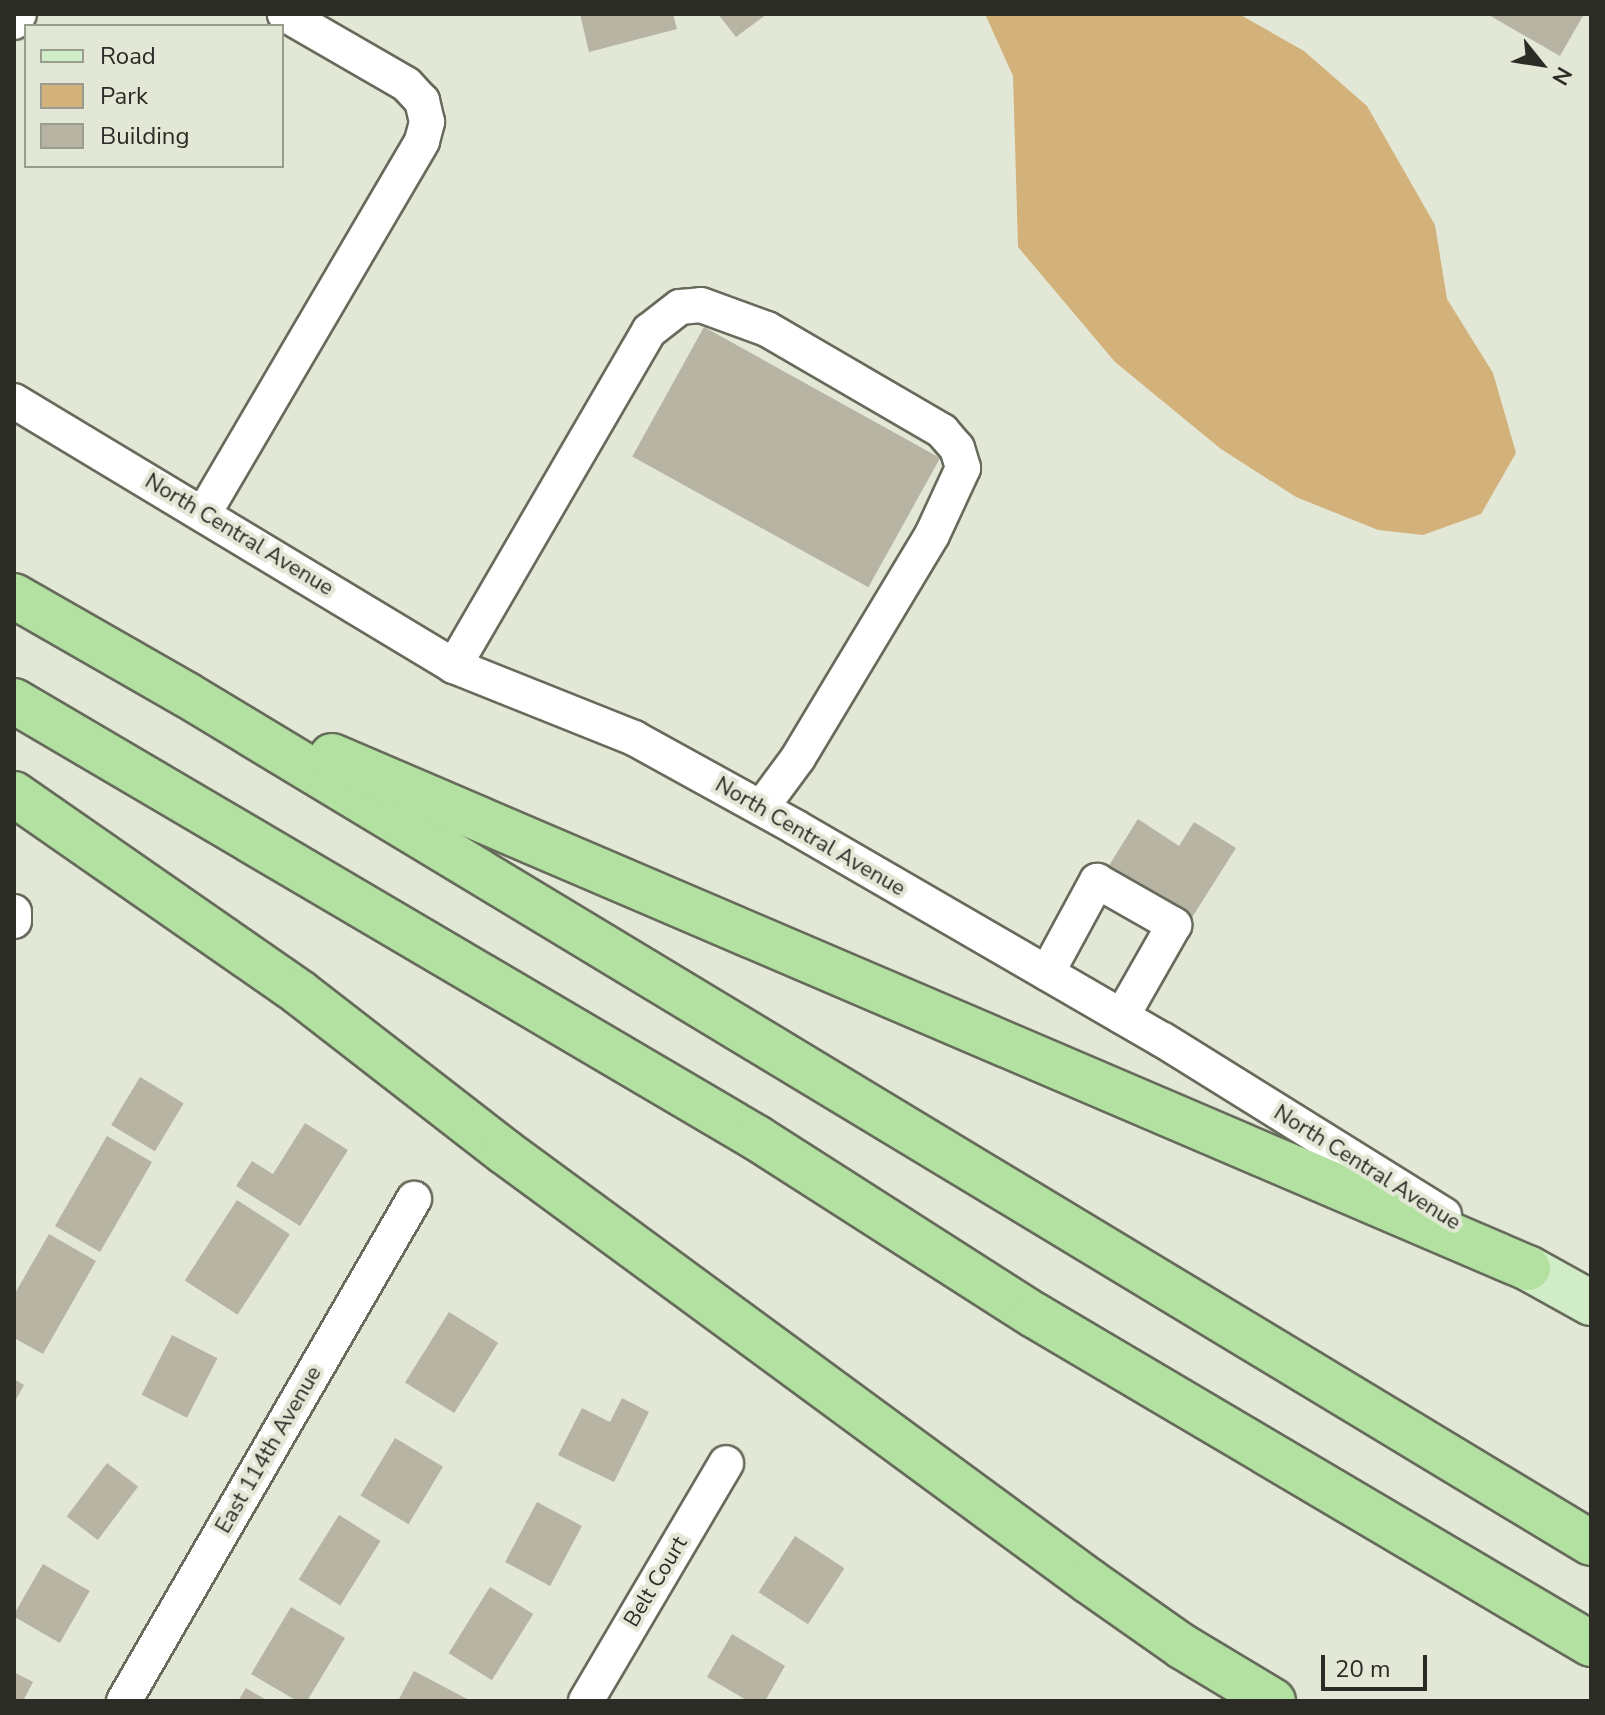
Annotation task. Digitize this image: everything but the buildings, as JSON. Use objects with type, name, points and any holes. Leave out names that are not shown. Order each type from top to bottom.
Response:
[{"type":"highway","points":[[14,596],[187,695],[1591,1543]]},
{"type":"highway","points":[[187,695],[1528,1268]]},
{"type":"highway","points":[[14,701],[757,1138],[1034,1315],[1591,1644]]},
{"type":"highway","points":[[14,794],[288,984],[876,1427],[1183,1647],[1273,1701]]},
{"type":"main road","name":"North Central Avenue","points":[[1528,1268],[1591,1303]]},
{"type":"street","points":[[14,22],[19,14]]},
{"type":"street","points":[[204,513],[422,141],[427,122],[422,101],[406,84],[285,14]]},
{"type":"street","points":[[454,666],[649,331],[680,307],[701,305],[767,329],[942,431],[957,448],[963,468],[932,535],[798,758],[761,808]]},
{"type":"street","name":"North Central Avenue","points":[[14,401],[454,666],[634,738],[795,827],[1122,1016],[1528,1268]]},
{"type":"street","points":[[1047,973],[1097,881],[1174,925],[1122,1016]]},
{"type":"street","name":"East 114th Avenue","points":[[124,1701],[414,1199]]},
{"type":"street","name":"Belt Court","points":[[586,1701],[726,1463]]},
{"type":"green space","points":[[985,14],[1239,14],[1304,51],[1367,106],[1435,225],[1447,299],[1493,373],[1516,453],[1481,514],[1423,535],[1378,530],[1296,497],[1221,449],[1115,362],[1018,247],[1013,76]]}]
